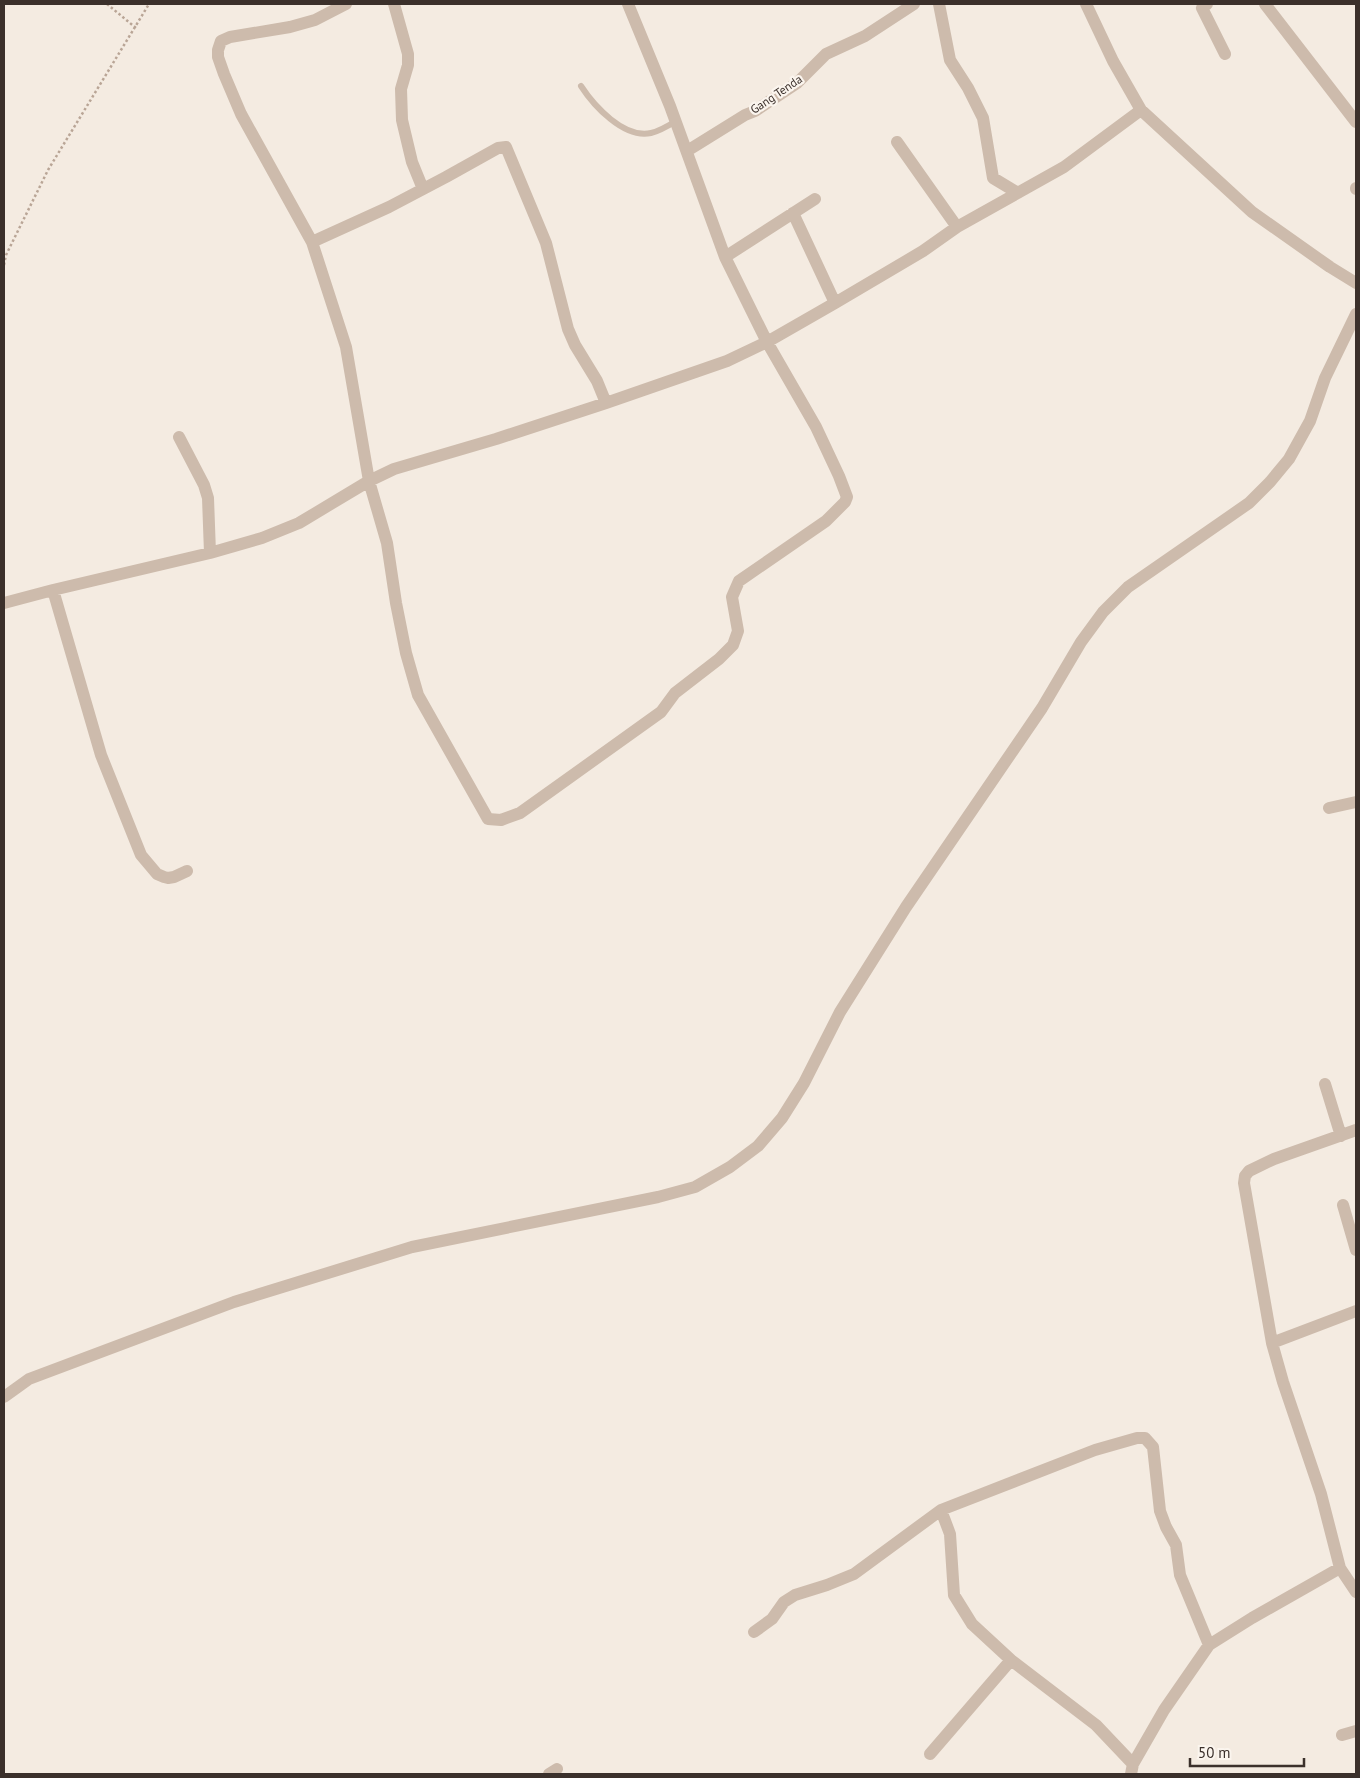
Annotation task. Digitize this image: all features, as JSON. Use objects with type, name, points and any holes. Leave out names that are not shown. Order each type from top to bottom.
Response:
[{"type":"street","points":[[346,4],[315,20],[275,30],[230,37],[221,42],[218,50],[224,74],[241,114],[312,242],[346,347],[369,481],[387,543],[406,653],[418,695],[488,819],[501,820],[513,817],[662,712],[675,693],[719,659],[733,644],[738,631],[732,597],[740,581],[826,521],[845,502],[846,492],[816,428],[767,342],[726,257],[676,121],[628,4]]},
{"type":"street","points":[[394,4],[408,54],[408,65],[402,89],[402,120],[407,146],[423,189]]},
{"type":"street","name":"Gang Tenda","points":[[687,151],[745,115],[755,111],[797,83],[826,54],[865,36],[914,4]]},
{"type":"street","points":[[939,4],[950,60],[968,88],[983,118],[993,178],[1018,193]]},
{"type":"street","points":[[1086,4],[1113,61],[1141,110],[1252,212],[1356,283]]},
{"type":"street","points":[[1207,4],[1202,8],[1225,54]]},
{"type":"street","points":[[1265,4],[1356,122]]},
{"type":"street","points":[[4,604],[53,590],[210,553],[262,538],[299,523],[369,481],[394,469],[496,439],[727,361],[767,342],[836,303],[923,251],[957,227],[1075,160],[1141,110]]},
{"type":"street","points":[[897,142],[957,227]]},
{"type":"street","points":[[312,242],[382,210],[498,148],[503,146],[507,148],[546,243],[568,329],[575,345],[597,381],[606,403]]},
{"type":"street","points":[[726,257],[815,199]]},
{"type":"street","points":[[793,213],[836,303]]},
{"type":"street","points":[[4,1397],[29,1379],[234,1302],[322,1274],[412,1247],[695,1187],[730,1167],[758,1146],[782,1118],[804,1083],[840,1012],[906,906],[1042,708],[1081,642],[1103,612],[1128,587],[1249,503],[1270,482],[1289,459],[1310,421],[1325,378],[1356,314]]},
{"type":"street","points":[[179,437],[204,484],[208,498],[210,553]]},
{"type":"street","points":[[53,590],[101,755],[141,854],[157,874],[164,877],[174,877],[187,871]]},
{"type":"street","points":[[1329,808],[1356,802]]},
{"type":"street","points":[[1325,1084],[1341,1136]]},
{"type":"street","points":[[1356,1130],[1274,1159],[1249,1171],[1245,1176],[1244,1183],[1272,1343],[1286,1391],[1322,1494],[1340,1568],[1356,1592]]},
{"type":"street","points":[[1343,1204],[1356,1250]]},
{"type":"street","points":[[1272,1343],[1356,1311]]},
{"type":"street","points":[[754,1632],[772,1619],[784,1602],[795,1595],[854,1574],[941,1510],[1095,1450],[1137,1438],[1145,1438],[1153,1447],[1160,1510],[1166,1528],[1176,1545],[1180,1575],[1209,1645]]},
{"type":"street","points":[[941,1510],[950,1534],[954,1595],[972,1624],[1011,1660],[1096,1725],[1132,1769],[1164,1710],[1209,1645],[1340,1568]]},
{"type":"street","points":[[930,1754],[1011,1660]]},
{"type":"street","points":[[1342,1735],[1356,1731]]},
{"type":"lane","points":[[582,86],[594,104],[604,114],[625,128],[649,134],[676,121]]},
{"type":"path","points":[[107,4],[136,28]]},
{"type":"path","points":[[4,265],[6,255],[48,170],[149,4]]}]
